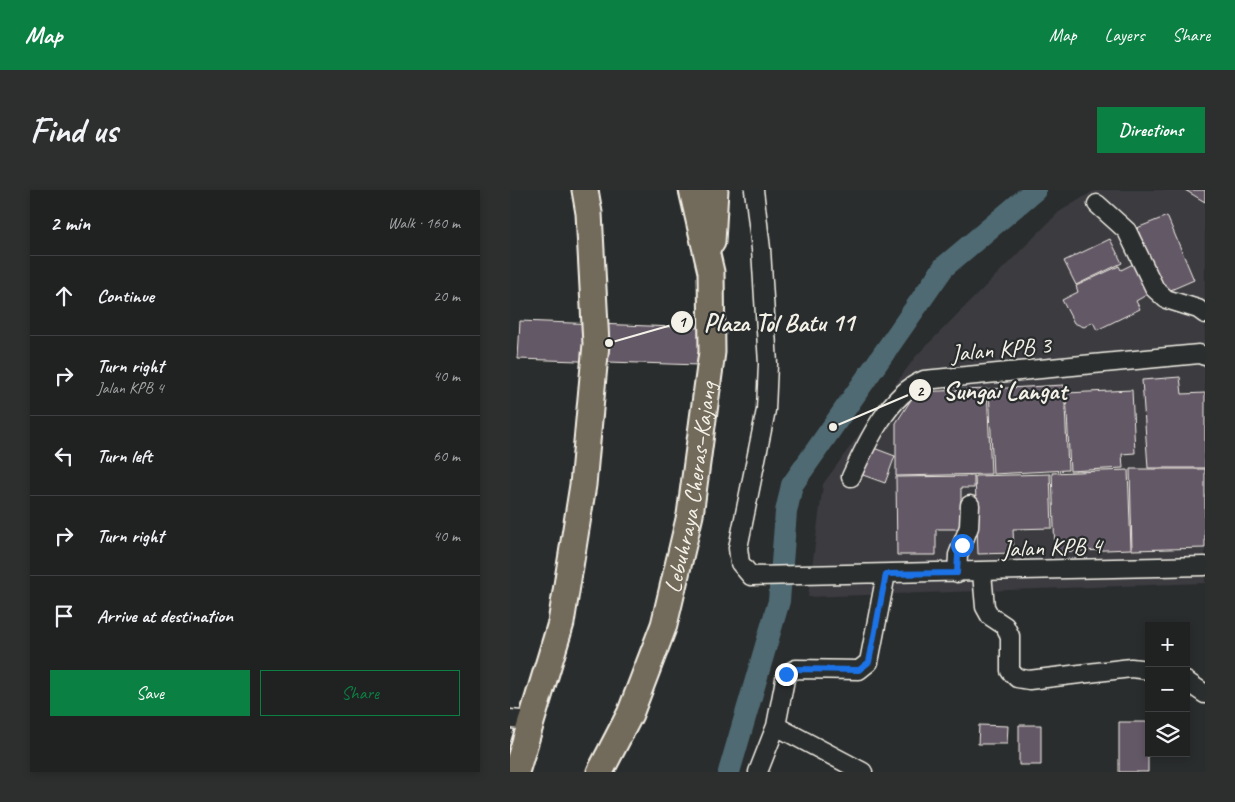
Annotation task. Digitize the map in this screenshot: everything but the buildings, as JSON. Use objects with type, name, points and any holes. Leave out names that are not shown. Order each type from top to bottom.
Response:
[{"type":"highway","points":[[516,772],[522,720],[561,623],[583,485],[596,344],[589,212],[585,190]]},
{"type":"highway","name":"Lebuhraya Cheras–Kajang","points":[[600,772],[630,714],[664,625],[690,515],[712,352],[711,272],[692,190]]},
{"type":"highway","points":[[711,272],[715,190]]},
{"type":"street","name":"Jalan KPB 4","points":[[754,190],[761,249],[768,364],[766,410],[738,548],[740,563],[751,576],[982,573],[1205,566]]},
{"type":"street","points":[[1097,204],[1127,231],[1155,290],[1166,299],[1198,309],[1205,314]]},
{"type":"street","name":"Jalan KPB 3","points":[[851,477],[863,449],[896,399],[924,380],[1199,354],[1205,356]]},
{"type":"street","points":[[957,573],[958,555],[969,527],[970,505]]},
{"type":"street","points":[[982,573],[985,607],[990,616],[1006,626],[1010,636],[1010,671],[1017,678],[1029,680],[1131,668],[1145,670]]},
{"type":"street","points":[[758,772],[776,726],[786,674],[796,669],[859,670],[869,662],[880,574]]},
{"type":"street","points":[[1190,684],[1205,694]]},
{"type":"street","points":[[776,726],[864,772]]},
{"type":"shaded area","points":[[1095,190],[1205,190],[1205,583],[808,597],[823,484],[916,356],[1059,212]]},
{"type":"waterway","points":[[729,772],[779,601],[786,512],[792,485],[944,267],[1035,190]]},
{"type":"place","name":"Plaza Tol Batu 11","points":[[609,343]]},
{"type":"place","name":"Sungai Langat","points":[[833,427]]},
{"type":"route","points":[[786,674],[796,669],[859,670],[869,662],[886,574],[957,573],[958,555],[962,545]]}]
